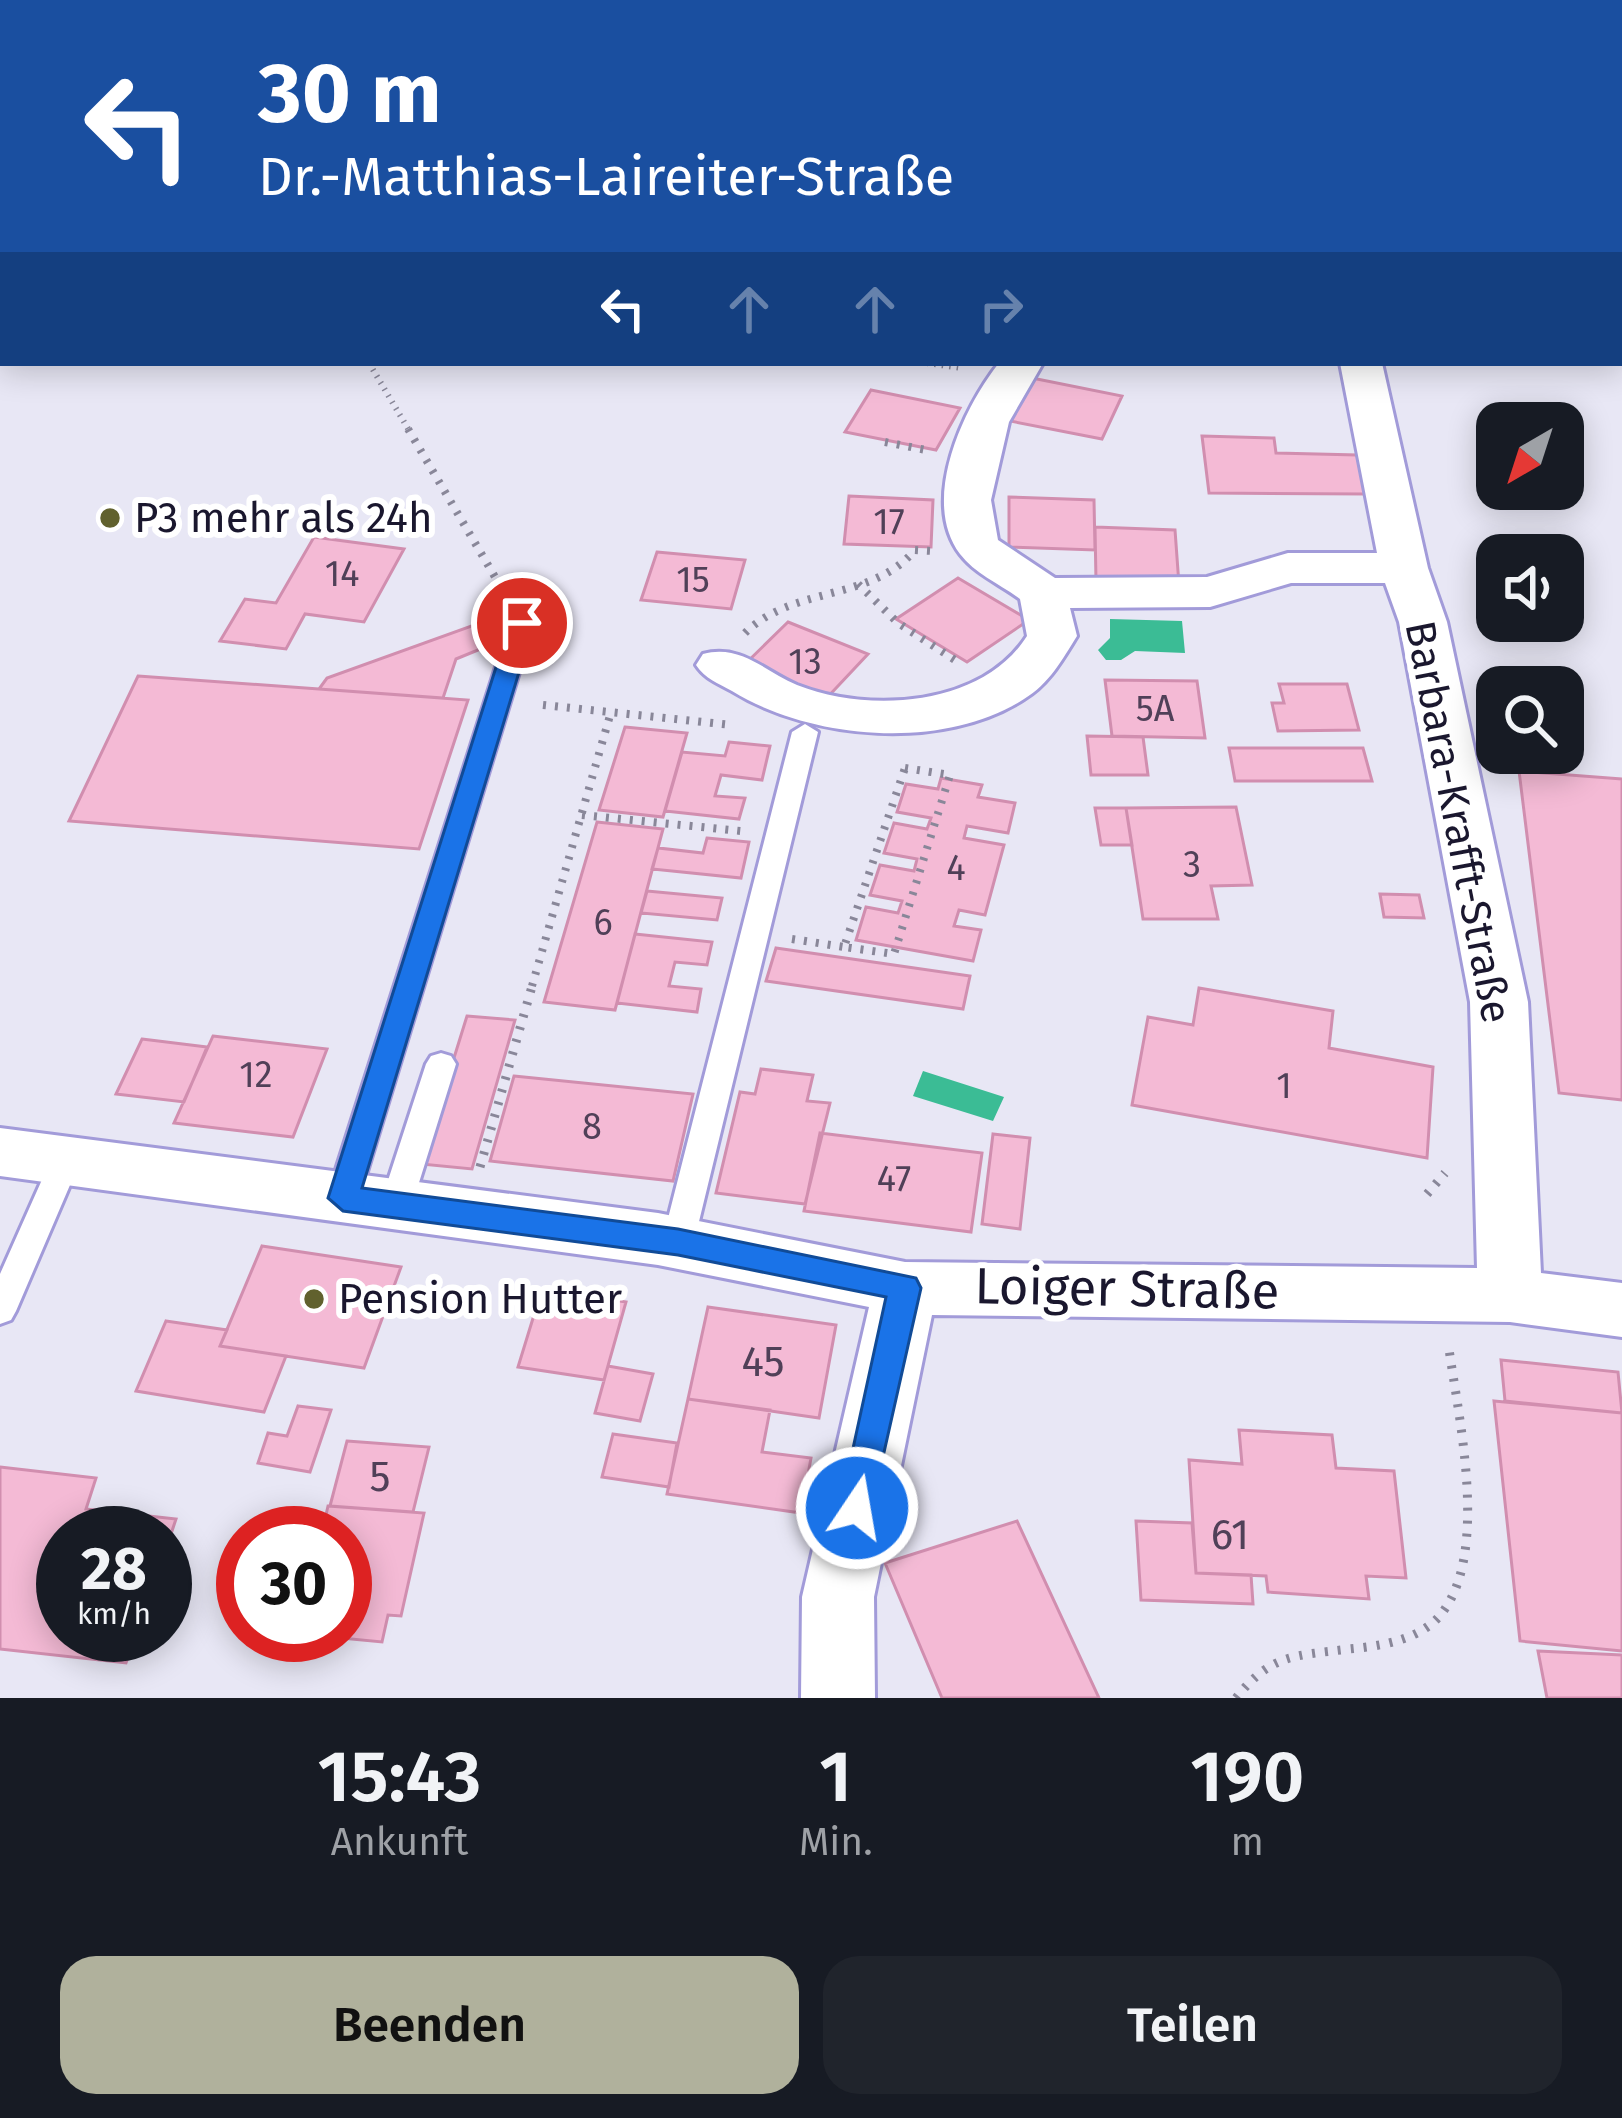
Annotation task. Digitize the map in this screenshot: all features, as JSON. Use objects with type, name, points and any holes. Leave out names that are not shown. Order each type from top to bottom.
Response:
[{"type":"street","points":[[724,665],[771,693],[835,709],[956,709],[1008,691],[1042,659],[1052,636],[1043,592],[977,547],[970,524],[976,454],[999,392],[1020,366]]},
{"type":"street","name":"Barbara-Krafft-Straße","points":[[1362,366],[1404,568],[1423,622],[1499,1001],[1510,1295]]},
{"type":"street","name":"Barbara-Krafft-Straße","points":[[1043,592],[1210,592],[1288,568],[1404,568]]},
{"type":"street","name":"Loiger Straße","points":[[0,1152],[678,1242],[905,1288],[1510,1295],[1622,1310]]},
{"type":"street","points":[[838,1698],[838,1597],[905,1288]]},
{"type":"lane","points":[[370,1202],[522,623]]},
{"type":"lane","points":[[678,1242],[806,732]]},
{"type":"lane","points":[[370,1202],[441,1064]]},
{"type":"lane","points":[[0,1311],[64,1164]]},
{"type":"path","points":[[370,366],[522,623]]},
{"type":"path","points":[[724,665],[755,619],[768,610],[899,569],[915,550],[977,547]]},
{"type":"path","points":[[858,584],[918,638],[1008,691]]},
{"type":"path","points":[[543,705],[806,732]]},
{"type":"path","points":[[466,1214],[611,712]]},
{"type":"path","points":[[755,934],[844,947],[894,954],[950,775],[905,768],[844,947]]},
{"type":"path","points":[[581,815],[780,835]]},
{"type":"path","points":[[1236,1698],[1260,1668],[1280,1658],[1415,1635],[1437,1621],[1455,1598],[1466,1563],[1466,1522],[1443,1294]]},
{"type":"shaded area","points":[[1110,619],[1182,621],[1185,653],[1135,651],[1121,660],[1106,660],[1098,650],[1110,638]]},
{"type":"shaded area","points":[[923,1071],[1004,1097],[993,1121],[913,1096]]},
{"type":"building","points":[[1032,378],[1122,396],[1102,439],[1010,421]]},
{"type":"building","points":[[871,390],[960,408],[936,450],[845,432]]},
{"type":"building","points":[[1202,436],[1274,438],[1276,453],[1357,455],[1365,494],[1209,493]]},
{"type":"building","points":[[849,496],[933,500],[931,547],[844,544]]},
{"type":"building","points":[[1009,497],[1094,500],[1095,550],[1009,547]]},
{"type":"building","points":[[1095,527],[1175,530],[1179,585],[1096,581]]},
{"type":"building","points":[[314,537],[404,549],[364,622],[305,614],[286,649],[220,641],[245,599],[276,603]]},
{"type":"building","points":[[657,552],[745,560],[731,609],[641,600]]},
{"type":"building","points":[[958,578],[1029,620],[967,662],[896,619]]},
{"type":"building","points":[[488,620],[500,641],[456,659],[443,698],[319,689],[327,678]]},
{"type":"building","points":[[788,622],[868,654],[822,703],[740,669]]},
{"type":"building","points":[[138,676],[468,700],[419,849],[69,821]]},
{"type":"building","points":[[1105,680],[1197,681],[1205,738],[1112,736]]},
{"type":"building","points":[[1279,684],[1347,684],[1359,730],[1278,731],[1272,703],[1284,703]]},
{"type":"building","points":[[625,727],[687,733],[663,817],[599,810]]},
{"type":"building","points":[[1087,736],[1143,737],[1148,775],[1091,775]]},
{"type":"building","points":[[729,742],[770,746],[762,780],[721,775],[715,796],[745,798],[739,819],[665,811],[682,752],[725,756]]},
{"type":"building","points":[[1229,748],[1363,748],[1372,781],[1235,781]]},
{"type":"building","points":[[1519,774],[1622,779],[1622,1100],[1559,1093]]},
{"type":"building","points":[[941,778],[982,785],[978,797],[1015,803],[1008,833],[967,826],[964,838],[1004,845],[985,915],[959,910],[954,926],[981,930],[973,961],[856,940],[866,907],[898,913],[902,901],[870,895],[880,865],[914,871],[917,859],[884,853],[894,823],[927,829],[931,818],[897,812],[906,784],[938,789]]},
{"type":"building","points":[[1236,807],[1252,885],[1211,886],[1218,919],[1143,919],[1126,808]]},
{"type":"building","points":[[1095,808],[1126,808],[1132,845],[1101,845]]},
{"type":"building","points":[[597,822],[663,829],[615,1010],[544,1002]]},
{"type":"building","points":[[707,838],[749,842],[741,878],[652,869],[658,848],[703,853]]},
{"type":"building","points":[[647,891],[722,898],[717,920],[641,913]]},
{"type":"building","points":[[1380,894],[1419,895],[1424,918],[1384,917]]},
{"type":"building","points":[[635,934],[712,942],[707,965],[675,962],[669,986],[701,989],[697,1012],[617,1003]]},
{"type":"building","points":[[776,948],[970,976],[963,1009],[766,981]]},
{"type":"building","points":[[1199,988],[1333,1011],[1329,1048],[1433,1067],[1427,1158],[1132,1105],[1148,1017],[1193,1025]]},
{"type":"building","points":[[467,1016],[515,1020],[472,1169],[421,1164]]},
{"type":"building","points":[[213,1036],[327,1049],[293,1137],[174,1123]]},
{"type":"building","points":[[142,1039],[207,1047],[184,1102],[116,1094]]},
{"type":"building","points":[[761,1069],[813,1075],[807,1101],[830,1103],[805,1204],[716,1193],[740,1092],[755,1094]]},
{"type":"building","points":[[514,1076],[693,1094],[673,1181],[490,1161]]},
{"type":"building","points":[[820,1133],[982,1153],[971,1232],[804,1211]]},
{"type":"building","points":[[993,1134],[1030,1138],[1020,1229],[982,1224]]},
{"type":"building","name":"Pension Hutter","points":[[262,1246],[401,1267],[364,1368],[220,1346]]},
{"type":"building","points":[[542,1289],[626,1302],[604,1380],[518,1367]]},
{"type":"building","points":[[708,1307],[836,1325],[819,1418],[688,1399]]},
{"type":"building","points":[[166,1321],[227,1330],[220,1346],[286,1356],[264,1412],[136,1391]]},
{"type":"building","points":[[1501,1360],[1618,1372],[1622,1413],[1505,1401]]},
{"type":"building","points":[[608,1366],[653,1374],[640,1421],[595,1413]]},
{"type":"building","points":[[688,1399],[770,1410],[762,1452],[811,1458],[801,1513],[667,1494]]},
{"type":"building","points":[[1494,1401],[1622,1413],[1622,1651],[1520,1641]]},
{"type":"building","points":[[298,1406],[331,1410],[310,1472],[258,1463],[268,1433],[287,1436]]},
{"type":"building","points":[[1239,1430],[1332,1435],[1336,1468],[1394,1471],[1406,1578],[1366,1576],[1369,1599],[1268,1592],[1266,1576],[1196,1573],[1189,1460],[1242,1464]]},
{"type":"building","points":[[613,1434],[677,1443],[669,1487],[602,1477]]},
{"type":"building","points":[[347,1441],[429,1447],[413,1512],[330,1506]]},
{"type":"building","points":[[0,1467],[96,1478],[87,1506],[36,1506],[36,1653],[0,1649]]},
{"type":"building","points":[[372,1509],[424,1513],[401,1616],[388,1615],[382,1642],[372,1641]]},
{"type":"building","points":[[1017,1521],[1099,1698],[942,1698],[885,1563]]},
{"type":"building","points":[[1136,1521],[1192,1523],[1196,1573],[1251,1575],[1253,1604],[1141,1600]]},
{"type":"building","points":[[1538,1651],[1622,1655],[1622,1698],[1547,1698]]},
{"type":"place","name":"P3 mehr als 24h","points":[[110,518]]},
{"type":"place","name":"Pension Hutter","points":[[314,1299]]},
{"type":"route","points":[[522,623],[343,1198],[678,1242],[905,1288],[857,1508]]}]
